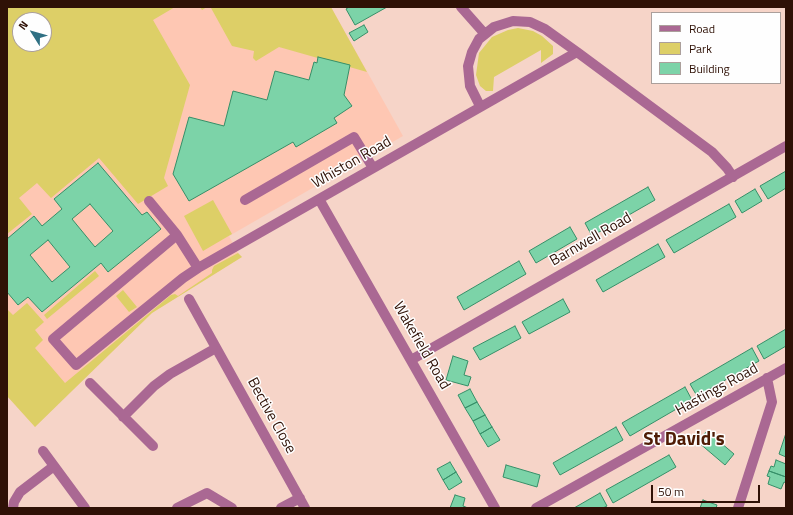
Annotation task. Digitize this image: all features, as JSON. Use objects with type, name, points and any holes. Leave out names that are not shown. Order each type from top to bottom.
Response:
[{"type":"street","points":[[461,7],[484,33]]},
{"type":"street","points":[[480,106],[470,86],[468,66],[472,52],[484,33],[506,22],[530,22],[545,29],[712,152],[733,177]]},
{"type":"street","name":"Whiston Road","points":[[177,235],[53,339],[76,365],[183,278],[198,268],[577,52]]},
{"type":"street","points":[[245,200],[354,137],[373,168]]},
{"type":"street","name":"Barnwell Road","points":[[412,360],[786,146]]},
{"type":"street","name":"Wakefield Road","points":[[319,199],[495,508]]},
{"type":"street","points":[[149,201],[177,235],[198,268]]},
{"type":"street","name":"Bective Close","points":[[189,300],[305,508]]},
{"type":"street","points":[[123,417],[154,386],[170,374],[216,348]]},
{"type":"street","name":"Hastings Road","points":[[536,508],[786,368]]},
{"type":"street","points":[[738,508],[772,402],[767,378]]},
{"type":"street","points":[[90,383],[153,446]]},
{"type":"street","points":[[43,451],[86,508]]},
{"type":"street","points":[[13,508],[17,496],[54,466]]},
{"type":"street","points":[[177,508],[207,492],[232,508]]},
{"type":"street","points":[[281,508],[300,498]]},
{"type":"shaded area","points":[[7,7],[331,7],[403,136],[229,236],[238,253],[242,257],[152,313],[35,427],[7,396]]},
{"type":"green space","points":[[7,7],[175,7],[153,20],[190,85],[164,178],[168,186],[138,204],[99,158],[51,198],[37,183],[19,198],[32,214],[7,234]]},
{"type":"green space","points":[[200,7],[207,7],[202,10]]},
{"type":"green space","points":[[207,7],[331,7],[367,72],[279,47],[256,61],[253,58],[254,51],[232,46],[211,8]]},
{"type":"green space","points":[[518,28],[533,31],[542,36],[553,46],[553,54],[541,63],[541,50],[494,77],[493,91],[486,91],[480,86],[476,75],[479,53],[492,37],[508,30]]},
{"type":"green space","points":[[213,200],[232,234],[203,251],[184,216]]},
{"type":"green space","points":[[238,253],[242,257],[152,313],[35,427],[7,396],[7,309],[13,315],[27,303],[44,322],[35,330],[43,340],[35,348],[65,383],[171,295],[175,294],[178,296],[212,273],[214,266]]},
{"type":"green space","points":[[95,271],[99,276],[47,319],[44,315]]},
{"type":"green space","points":[[123,290],[137,307],[129,312],[116,296]]},
{"type":"building","points":[[349,7],[387,7],[355,25],[346,9]]},
{"type":"building","points":[[364,25],[368,32],[354,41],[349,33]]},
{"type":"building","points":[[318,57],[350,65],[344,95],[352,106],[334,118],[337,123],[296,147],[293,142],[189,201],[173,174],[189,117],[224,126],[233,91],[267,100],[275,71],[309,80],[314,62],[317,63]]},
{"type":"building","points":[[98,163],[142,215],[147,212],[161,229],[108,272],[101,263],[42,312],[28,297],[18,305],[7,292],[7,239],[34,216],[42,226],[62,209],[54,199]],"holes":[[[90,204],[113,231],[95,247],[72,219]],[[48,240],[70,267],[52,282],[30,255]]]},
{"type":"building","points":[[786,171],[786,188],[768,199],[760,186]]},
{"type":"building","points":[[648,187],[655,200],[592,236],[585,223]]},
{"type":"building","points":[[755,189],[762,201],[742,213],[735,201]]},
{"type":"building","points":[[729,204],[736,217],[674,253],[666,240]]},
{"type":"building","points":[[570,227],[577,239],[536,263],[529,251]]},
{"type":"building","points":[[658,244],[665,257],[603,292],[596,280]]},
{"type":"building","points":[[519,261],[526,274],[464,310],[457,297]]},
{"type":"building","points":[[563,299],[570,312],[529,334],[522,322]]},
{"type":"building","points":[[515,326],[521,338],[480,360],[473,348]]},
{"type":"building","points":[[786,329],[786,346],[764,359],[757,346]]},
{"type":"building","points":[[752,348],[759,361],[697,396],[690,384]]},
{"type":"building","points":[[453,356],[468,361],[464,375],[471,377],[468,386],[446,380]]},
{"type":"building","points":[[685,387],[692,400],[630,436],[622,423]]},
{"type":"building","points":[[470,389],[477,402],[465,408],[458,395]]},
{"type":"building","points":[[477,402],[485,415],[473,421],[465,408]]},
{"type":"building","points":[[485,415],[492,427],[480,434],[473,421]]},
{"type":"building","points":[[492,427],[500,440],[488,447],[480,434]]},
{"type":"building","points":[[616,427],[623,440],[560,475],[553,463]]},
{"type":"building","points":[[707,431],[734,454],[725,465],[698,442]]},
{"type":"building","points":[[786,433],[786,457],[779,454]]},
{"type":"building","points":[[669,455],[676,467],[613,503],[606,490]]},
{"type":"building","points":[[776,460],[786,464],[786,477],[769,471],[771,466],[774,467]]},
{"type":"building","points":[[450,462],[456,472],[443,480],[437,469]]},
{"type":"building","points":[[506,465],[540,475],[537,487],[503,477]]},
{"type":"building","points":[[769,471],[786,477],[786,483],[784,482],[781,489],[768,484],[770,477],[767,476]]},
{"type":"building","points":[[456,472],[462,482],[449,490],[443,480]]},
{"type":"building","points":[[600,493],[607,506],[603,508],[574,508]]},
{"type":"building","points":[[455,495],[465,498],[463,506],[468,508],[450,508]]},
{"type":"building","points":[[703,500],[717,505],[716,508],[700,508]]},
{"type":"district","name":"St David's","points":[[684,440]]}]
